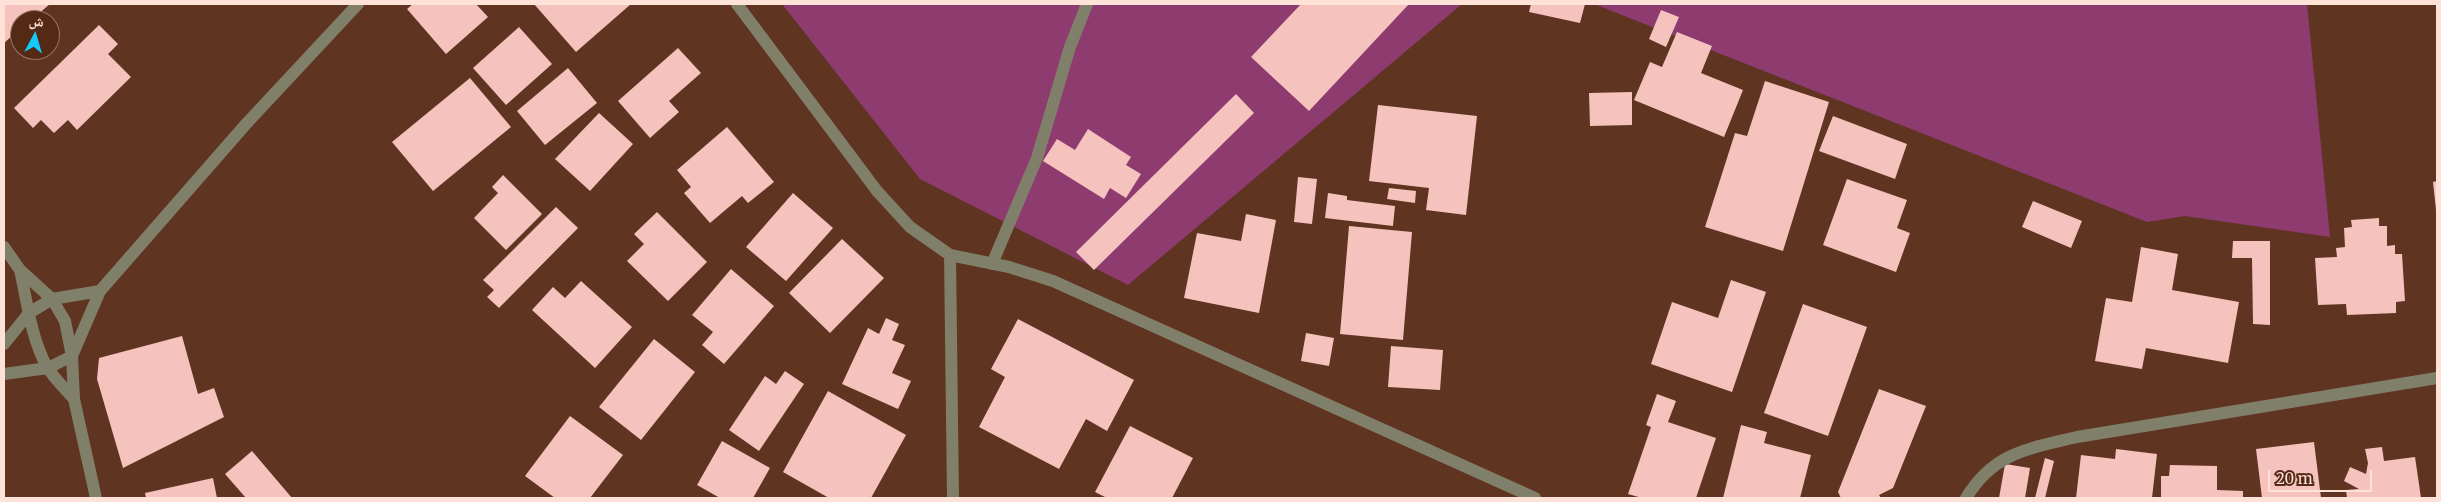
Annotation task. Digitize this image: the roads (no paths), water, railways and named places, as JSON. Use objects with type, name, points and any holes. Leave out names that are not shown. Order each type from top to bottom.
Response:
[{"type":"street","points":[[4,374],[48,368],[72,356],[100,291],[246,124],[358,4]]},
{"type":"street","points":[[737,4],[877,191],[910,227],[950,255],[1053,280],[1535,498]]},
{"type":"street","points":[[992,264],[1037,158],[1070,47],[1087,4]]},
{"type":"street","points":[[4,247],[20,270],[52,299],[65,321],[72,356],[74,399],[96,498]]},
{"type":"street","points":[[950,255],[954,498]]},
{"type":"street","points":[[20,270],[29,313],[48,368],[74,399]]},
{"type":"street","points":[[4,344],[29,313],[52,299],[100,291]]},
{"type":"street","points":[[1966,498],[1985,472],[2008,456],[2038,446],[2077,437],[2437,378]]}]
